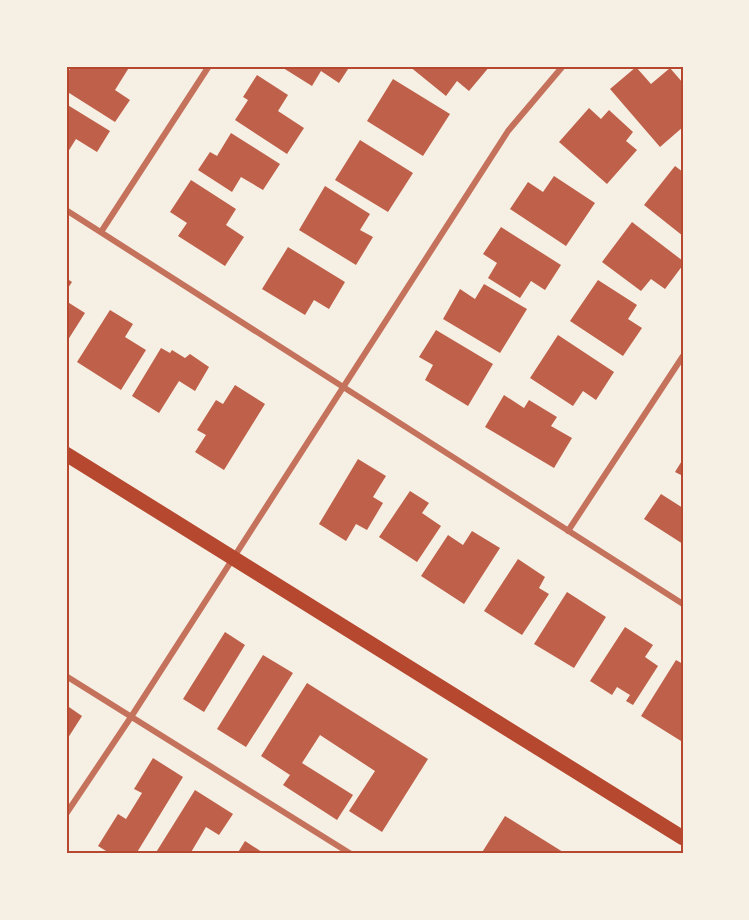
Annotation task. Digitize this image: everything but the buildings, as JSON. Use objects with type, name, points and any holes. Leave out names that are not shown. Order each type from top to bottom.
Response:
[{"type":"main road","points":[[66,454],[683,838]]},
{"type":"street","points":[[101,232],[209,66]]},
{"type":"street","points":[[66,814],[131,717],[508,131],[563,66]]},
{"type":"street","points":[[66,210],[683,604]]},
{"type":"street","points":[[568,531],[683,356]]},
{"type":"street","points":[[66,676],[351,854]]}]
